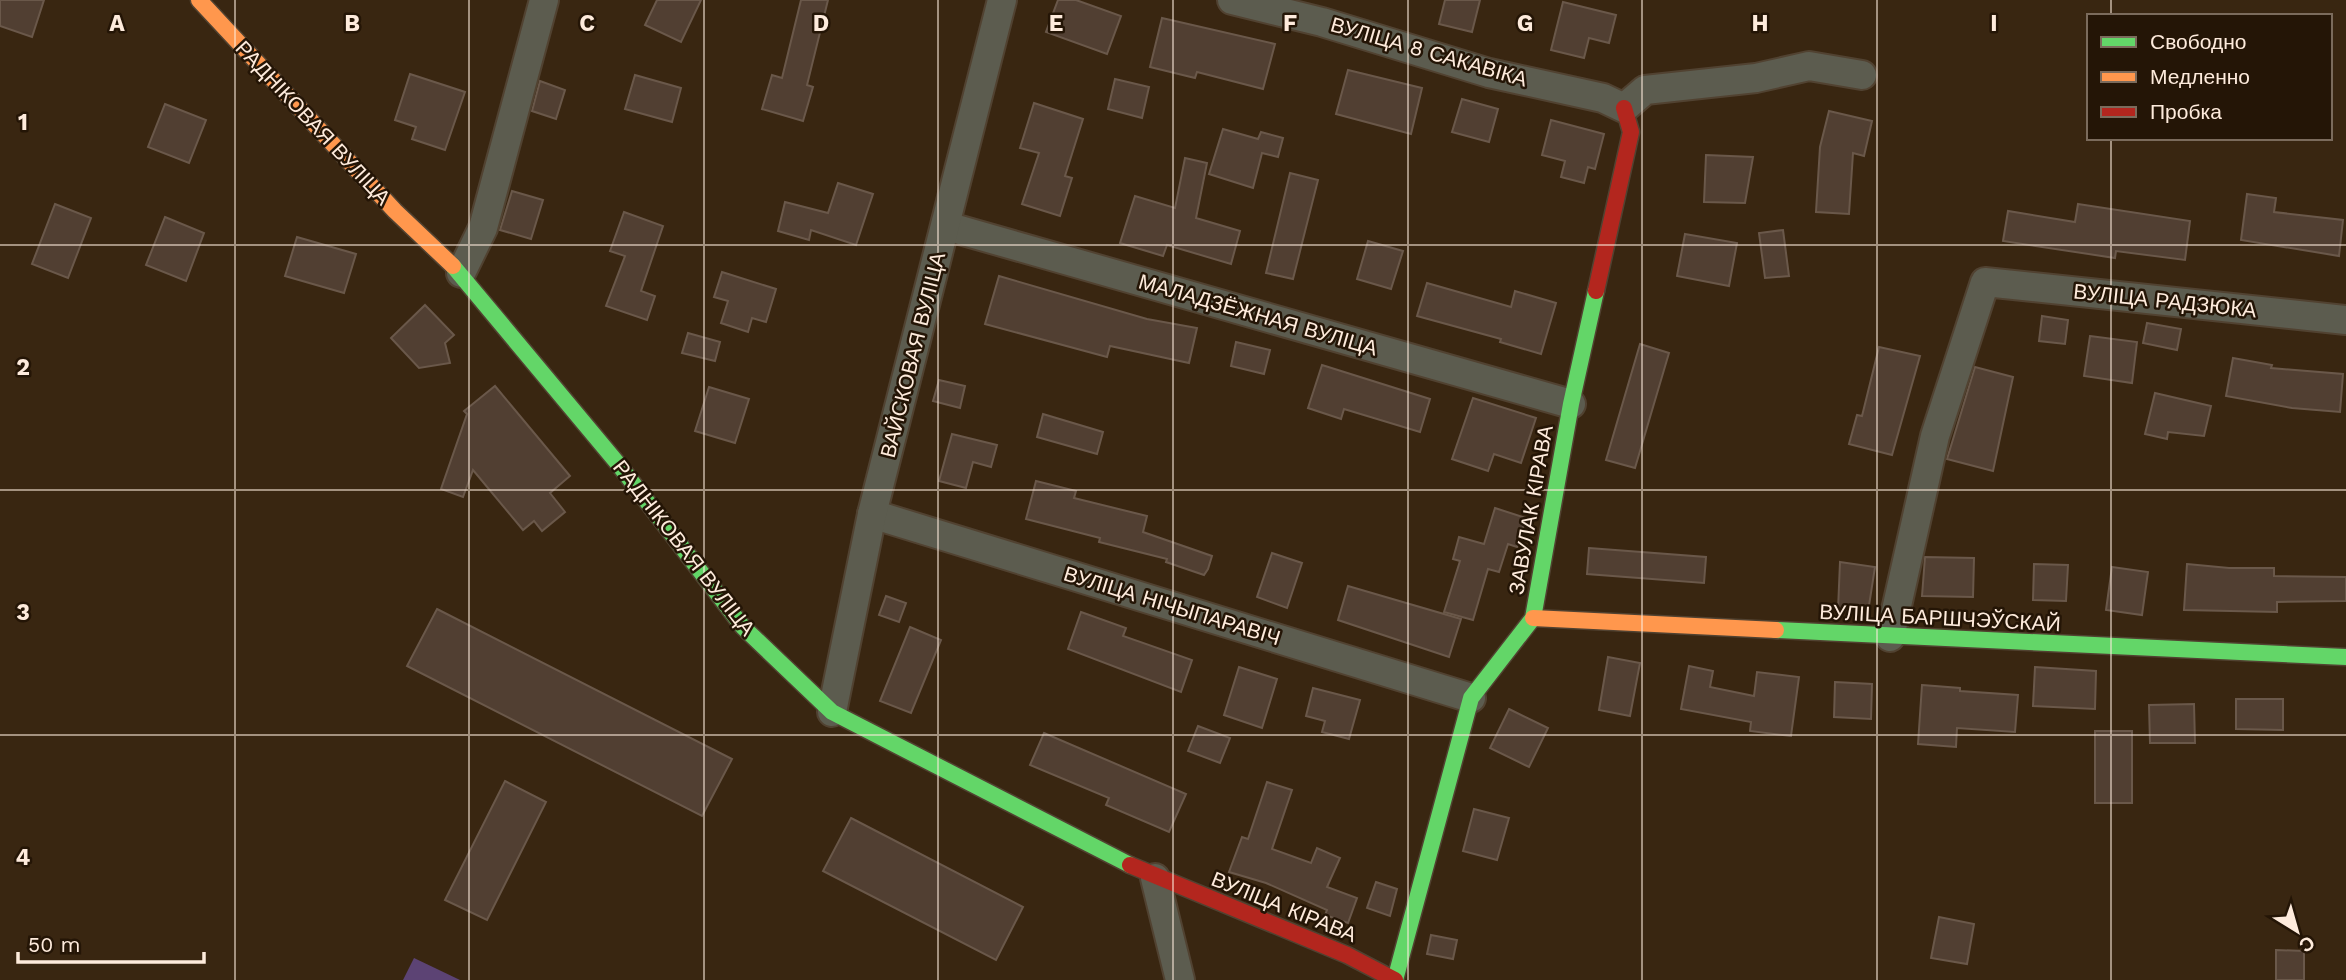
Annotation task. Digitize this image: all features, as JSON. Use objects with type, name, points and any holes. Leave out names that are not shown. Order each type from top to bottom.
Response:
[{"type":"street","name":"РАДНІКОВАЯ ВУЛІЦА","points":[[199,0],[395,211],[461,273],[619,466],[743,627],[832,712],[1155,878]]},
{"type":"street","points":[[461,273],[483,228],[544,0]]},
{"type":"street","name":"ВАЙСКОВАЯ ВУЛІЦА","points":[[832,712],[872,514],[1002,0]]},
{"type":"street","name":"ВУЛІЦА 8 САКАВІКА","points":[[1232,0],[1322,22],[1489,73],[1603,98],[1624,108]]},
{"type":"street","points":[[1624,108],[1645,90],[1732,81],[1810,66],[1862,75]]},
{"type":"street","name":"ЗАВУЛАК КІРАВА","points":[[1395,980],[1471,698],[1533,618],[1571,404],[1631,132],[1624,108]]},
{"type":"street","name":"МАЛАДЗЁЖНАЯ ВУЛІЦА","points":[[946,226],[1571,404]]},
{"type":"street","name":"ВУЛІЦА РАДЗЮКА","points":[[1890,637],[1935,436],[1985,282],[2346,320]]},
{"type":"street","name":"ВУЛІЦА НІЧЫПАРАВІЧ","points":[[872,514],[1471,698]]},
{"type":"street","name":"ВУЛІЦА БАРШЧЭЎСКАЙ","points":[[1533,618],[2346,657]]},
{"type":"street","points":[[1155,878],[1180,980]]},
{"type":"street","name":"ВУЛІЦА КІРАВА","points":[[1155,878],[1348,955],[1395,980]]},
{"type":"shaded area","points":[[414,958],[460,980],[403,980]]},
{"type":"building","points":[[0,0],[44,0],[32,37],[0,26]]},
{"type":"building","points":[[657,0],[701,0],[681,42],[645,25]]},
{"type":"building","points":[[801,0],[828,0],[807,85],[813,87],[803,121],[762,109],[772,75],[782,78]]},
{"type":"building","points":[[1058,0],[1076,0],[1121,16],[1107,54],[1046,32]]},
{"type":"building","points":[[1445,0],[1480,0],[1472,32],[1439,24]]},
{"type":"building","points":[[1563,2],[1616,15],[1609,43],[1589,38],[1584,58],[1551,50]]},
{"type":"building","points":[[1162,18],[1275,44],[1263,89],[1197,72],[1195,78],[1150,67]]},
{"type":"building","points":[[1348,70],[1422,88],[1411,134],[1336,114]]},
{"type":"building","points":[[410,74],[465,92],[445,150],[412,139],[416,127],[395,120]]},
{"type":"building","points":[[635,75],[681,88],[672,122],[625,109]]},
{"type":"building","points":[[1115,79],[1149,87],[1142,118],[1108,109]]},
{"type":"building","points":[[540,81],[565,90],[556,119],[532,111]]},
{"type":"building","points":[[1462,99],[1498,109],[1489,142],[1452,132]]},
{"type":"building","points":[[1034,103],[1083,119],[1065,176],[1072,178],[1060,216],[1022,204],[1039,153],[1020,148]]},
{"type":"building","points":[[165,104],[206,120],[189,163],[148,147]]},
{"type":"building","points":[[1829,111],[1872,121],[1864,156],[1853,153],[1849,214],[1816,212],[1820,147]]},
{"type":"building","points":[[1551,120],[1604,134],[1595,169],[1588,167],[1584,183],[1561,177],[1565,161],[1542,155]]},
{"type":"building","points":[[1223,129],[1258,139],[1261,132],[1283,138],[1278,157],[1262,153],[1253,188],[1209,174]]},
{"type":"building","points":[[1706,155],[1753,157],[1745,203],[1704,202]]},
{"type":"building","points":[[1185,158],[1207,163],[1196,218],[1240,231],[1231,264],[1167,245],[1163,256],[1120,243],[1135,196],[1175,208]]},
{"type":"building","points":[[1290,173],[1318,180],[1293,279],[1266,273]]},
{"type":"building","points":[[838,183],[873,194],[856,245],[811,230],[809,240],[778,231],[785,202],[828,213]]},
{"type":"building","points":[[512,191],[543,200],[531,239],[500,230]]},
{"type":"building","points":[[2247,194],[2276,198],[2274,212],[2343,220],[2339,256],[2241,240]]},
{"type":"building","points":[[55,204],[91,218],[68,278],[32,264]]},
{"type":"building","points":[[2078,204],[2190,221],[2185,260],[2116,251],[2115,258],[2003,241],[2008,211],[2075,222]]},
{"type":"building","points":[[624,212],[663,226],[641,291],[655,296],[647,320],[606,306],[625,256],[610,251]]},
{"type":"building","points":[[165,217],[204,233],[186,281],[146,265]]},
{"type":"building","points":[[1783,230],[1789,276],[1765,278],[1759,233]]},
{"type":"building","points":[[1685,234],[1737,243],[1729,286],[1677,276]]},
{"type":"building","points":[[297,237],[356,254],[344,293],[285,276]]},
{"type":"building","points":[[1368,241],[1403,251],[1391,289],[1357,279]]},
{"type":"building","points":[[722,272],[776,289],[766,322],[752,318],[748,332],[721,323],[728,301],[714,297]]},
{"type":"building","points":[[999,276],[1147,319],[1197,328],[1189,363],[1110,346],[1107,357],[985,324]]},
{"type":"building","points":[[1427,283],[1511,307],[1515,291],[1556,303],[1541,354],[1500,342],[1501,339],[1417,316]]},
{"type":"building","points":[[425,305],[454,335],[445,343],[450,363],[419,368],[391,338]]},
{"type":"building","points":[[2042,316],[2068,320],[2065,344],[2039,341]]},
{"type":"building","points":[[2147,323],[2181,329],[2177,350],[2143,343]]},
{"type":"building","points":[[688,333],[720,342],[715,361],[682,353]]},
{"type":"building","points":[[2090,336],[2137,342],[2132,383],[2084,376]]},
{"type":"building","points":[[1236,342],[1270,350],[1264,374],[1231,366]]},
{"type":"building","points":[[1640,344],[1669,353],[1635,468],[1606,460]]},
{"type":"building","points":[[1879,347],[1920,356],[1892,455],[1849,444],[1857,415],[1862,416]]},
{"type":"building","points":[[2233,358],[2272,365],[2271,368],[2343,374],[2340,412],[2292,408],[2226,396]]},
{"type":"building","points":[[1322,365],[1430,399],[1420,432],[1344,409],[1341,419],[1308,408]]},
{"type":"building","points":[[1975,367],[2013,377],[1993,471],[1947,459]]},
{"type":"building","points":[[939,380],[965,386],[960,408],[933,401]]},
{"type":"building","points":[[495,386],[570,476],[550,493],[565,512],[542,531],[534,521],[523,530],[473,470],[463,497],[441,489],[467,414],[464,411]]},
{"type":"building","points":[[709,387],[749,399],[735,443],[695,431]]},
{"type":"building","points":[[2155,393],[2211,406],[2204,436],[2168,432],[2167,439],[2145,434]]},
{"type":"building","points":[[1473,398],[1536,418],[1521,463],[1494,454],[1488,471],[1452,459]]},
{"type":"building","points":[[1043,414],[1103,432],[1097,454],[1037,437]]},
{"type":"building","points":[[952,434],[997,445],[991,467],[973,462],[966,488],[939,481]]},
{"type":"building","points":[[1036,481],[1076,491],[1074,498],[1147,516],[1143,532],[1212,556],[1208,569],[1204,575],[1166,562],[1167,559],[1099,542],[1100,538],[1026,519]]},
{"type":"building","points":[[1495,508],[1526,518],[1517,547],[1508,544],[1499,572],[1488,569],[1473,620],[1444,612],[1460,561],[1453,559],[1459,537],[1484,544]]},
{"type":"building","points":[[1589,548],[1706,557],[1704,583],[1587,574]]},
{"type":"building","points":[[1272,553],[1302,563],[1287,608],[1257,597]]},
{"type":"building","points":[[1925,557],[1974,558],[1973,597],[1922,596]]},
{"type":"building","points":[[1840,562],[1875,567],[1868,612],[1838,610]]},
{"type":"building","points":[[2034,564],[2068,565],[2066,601],[2033,600]]},
{"type":"building","points":[[2187,564],[2274,568],[2274,576],[2346,577],[2346,601],[2277,602],[2277,612],[2184,610]]},
{"type":"building","points":[[2112,567],[2148,572],[2142,615],[2106,610]]},
{"type":"building","points":[[1348,586],[1461,619],[1449,657],[1338,620]]},
{"type":"building","points":[[886,596],[906,603],[899,622],[879,615]]},
{"type":"building","points":[[437,609],[732,759],[702,816],[407,666]]},
{"type":"building","points":[[1081,612],[1126,628],[1123,636],[1192,660],[1181,692],[1068,649]]},
{"type":"building","points":[[910,627],[941,640],[911,713],[880,701]]},
{"type":"building","points":[[1608,657],[1640,663],[1630,716],[1599,710]]},
{"type":"building","points":[[1689,666],[1713,671],[1710,687],[1754,696],[1757,672],[1799,677],[1791,736],[1750,731],[1751,722],[1681,709]]},
{"type":"building","points":[[1239,667],[1277,679],[1262,728],[1224,715]]},
{"type":"building","points":[[2035,667],[2096,671],[2095,709],[2033,706]]},
{"type":"building","points":[[1835,682],[1872,684],[1871,719],[1834,717]]},
{"type":"building","points":[[1922,685],[2018,695],[2015,732],[1957,728],[1956,747],[1918,744]]},
{"type":"building","points":[[1313,688],[1360,700],[1349,739],[1322,732],[1325,721],[1306,716]]},
{"type":"building","points":[[2236,699],[2283,699],[2283,730],[2236,729]]},
{"type":"building","points":[[2194,704],[2195,743],[2150,743],[2149,705]]},
{"type":"building","points":[[1509,709],[1548,728],[1529,767],[1490,748]]},
{"type":"building","points":[[1198,726],[1230,738],[1220,763],[1188,751]]},
{"type":"building","points":[[2095,731],[2132,731],[2132,803],[2095,803]]},
{"type":"building","points":[[1044,733],[1186,794],[1169,832],[1106,805],[1109,798],[1030,765]]},
{"type":"building","points":[[505,781],[546,802],[487,920],[445,900]]},
{"type":"building","points":[[1267,782],[1292,790],[1272,849],[1311,863],[1317,848],[1340,858],[1327,887],[1357,898],[1348,923],[1325,915],[1327,910],[1266,883],[1229,872],[1242,837],[1248,839]]},
{"type":"building","points":[[1474,809],[1509,818],[1497,860],[1463,851]]},
{"type":"building","points":[[851,818],[1023,907],[996,960],[823,871]]},
{"type":"building","points":[[1376,882],[1397,889],[1390,916],[1367,908]]},
{"type":"building","points":[[1939,917],[1974,924],[1967,964],[1931,958]]},
{"type":"building","points":[[1431,935],[1457,940],[1453,959],[1427,954]]},
{"type":"building","points":[[2276,950],[2304,951],[2304,980],[2276,980]]},
{"type":"traffic: fast","points":[[453,266],[619,465],[743,627],[832,712],[1130,865]]},
{"type":"traffic: fast","points":[[1395,980],[1471,698],[1533,618],[1571,404],[1596,291]]},
{"type":"traffic: fast","points":[[1776,630],[2346,657]]},
{"type":"traffic: slow","points":[[199,0],[395,211],[453,266]]},
{"type":"traffic: slow","points":[[1533,618],[1776,630]]},
{"type":"traffic: jam","points":[[1596,291],[1631,132],[1624,108]]},
{"type":"traffic: jam","points":[[1130,865],[1347,955],[1395,980]]}]
